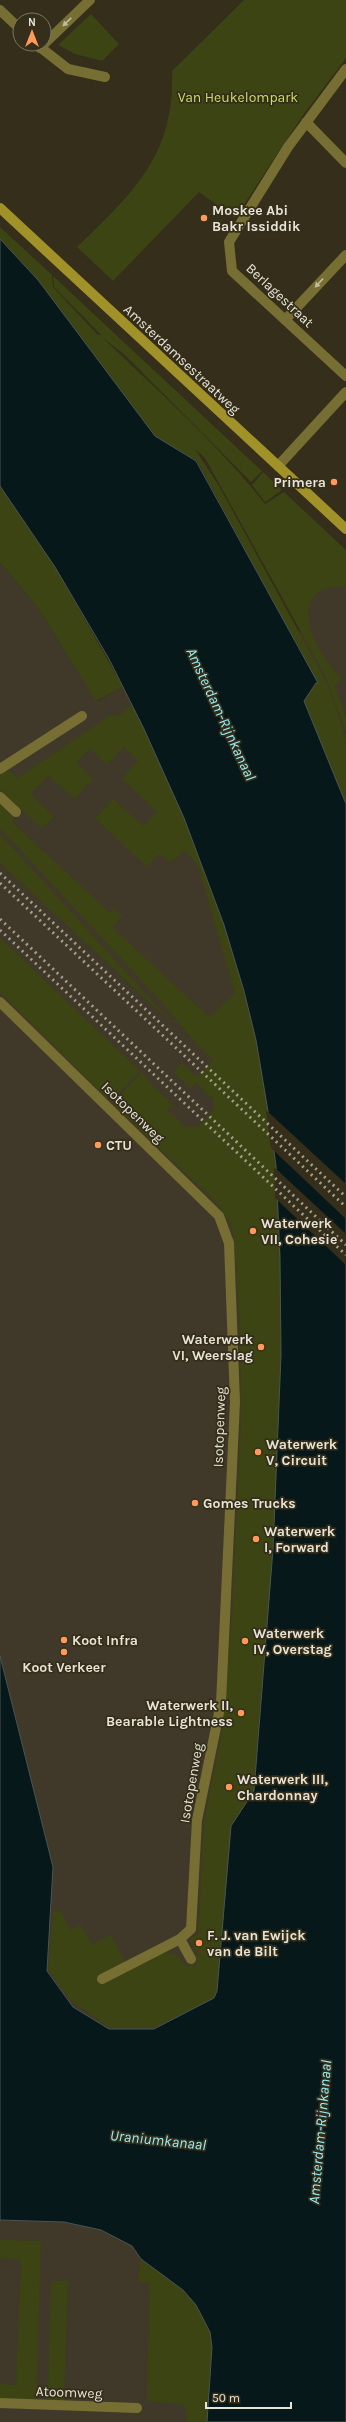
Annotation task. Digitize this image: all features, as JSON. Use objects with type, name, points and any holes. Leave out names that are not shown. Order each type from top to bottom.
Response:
[{"type":"main road","name":"Amsterdamsestraatweg","points":[[0,208],[237,430],[346,529]]},
{"type":"street","points":[[52,34],[90,0]]},
{"type":"street","points":[[0,10],[12,21]]},
{"type":"street","points":[[46,52],[68,69],[105,77]]},
{"type":"street","name":"Berlagestraat","points":[[346,69],[306,122],[254,199],[229,242],[232,271],[346,376]]},
{"type":"street","points":[[306,122],[346,162]]},
{"type":"street","points":[[285,320],[346,255]]},
{"type":"street","points":[[278,466],[346,392]]},
{"type":"street","points":[[0,769],[82,716]]},
{"type":"street","points":[[0,797],[16,812]]},
{"type":"street","name":"Isotopenweg","points":[[0,1002],[219,1216],[229,1243],[236,1402],[220,1703],[197,1820],[191,1930],[180,1939],[102,1979]]},
{"type":"street","points":[[180,1939],[191,1960]]},
{"type":"street","name":"Atoomweg","points":[[0,2403],[137,2408]]},
{"type":"shaded area","points":[[0,562],[40,611],[97,701],[123,687],[184,818],[244,991],[273,1549],[254,1791],[214,1998],[151,2030],[109,2029],[73,2007],[47,1971],[53,1867],[0,1656]]},
{"type":"shaded area","points":[[317,579],[346,579],[346,804],[304,701],[298,607]]},
{"type":"shaded area","points":[[0,2220],[64,2222],[101,2230],[132,2246],[139,2257],[158,2270],[207,2422],[0,2422]]},
{"type":"green space","name":"Van Heukelompark","points":[[244,0],[346,0],[346,58],[301,118],[235,218],[199,192],[113,281],[77,247],[116,208],[147,170],[158,149],[166,126],[171,100],[172,71]]},
{"type":"green space","points":[[91,14],[119,44],[102,61],[75,54],[58,45]]},
{"type":"green space","points":[[0,227],[52,275],[53,287],[98,335],[101,335],[54,287],[53,276],[262,471],[251,482],[126,356],[102,337],[207,438],[265,504],[284,492],[346,550],[346,586],[322,590],[313,599],[309,610],[309,622],[319,648],[342,678],[335,686],[346,717],[346,732],[326,677],[205,458],[195,449],[219,486],[328,685],[346,739],[346,804],[304,701],[316,682],[318,683],[197,461],[155,436],[38,280],[0,239]]},
{"type":"green space","points":[[263,472],[282,490],[265,502],[252,485]]},
{"type":"green space","points":[[0,486],[55,567],[123,687],[96,701],[40,611],[0,562]]},
{"type":"green space","points":[[132,704],[183,814],[226,928],[258,1046],[269,1106],[276,1166],[281,1263],[282,1362],[279,1460],[273,1557],[254,1791],[231,1826],[217,1991],[214,1998],[154,2028],[110,2028],[70,2000],[48,1970],[53,1911],[61,1912],[71,1930],[81,1925],[92,1945],[111,1934],[129,1969],[166,1952],[177,1955],[185,1965],[196,1965],[197,1952],[190,1941],[193,1936],[198,1934],[204,1822],[223,1725],[232,1616],[241,1421],[240,1321],[234,1241],[231,1225],[218,1204],[114,1105],[120,1100],[117,1098],[142,1072],[150,1083],[174,1106],[167,1110],[186,1127],[198,1127],[214,1109],[213,1099],[195,1082],[192,1089],[173,1072],[181,1063],[197,1077],[213,1060],[197,1045],[162,1003],[0,828],[0,803],[15,818],[12,822],[110,913],[114,909],[122,917],[112,927],[209,1017],[235,994],[198,866],[185,850],[170,863],[160,854],[147,867],[95,818],[113,799],[143,826],[157,812],[122,779],[138,761],[124,747],[107,765],[90,748],[76,763],[93,779],[75,799],[48,776],[31,794],[54,816],[42,829],[0,790],[0,774],[8,771],[17,778],[111,715],[120,715]]},
{"type":"green space","points":[[0,834],[158,1007],[177,1028],[0,863]]},
{"type":"green space","points":[[0,938],[140,1071],[116,1096],[112,1092],[106,1098],[0,992]]},
{"type":"green space","points":[[0,2240],[41,2241],[36,2400],[0,2399],[0,2384],[16,2385],[21,2260],[0,2258]]},
{"type":"green space","points":[[141,2259],[162,2273],[191,2298],[199,2308],[210,2331],[212,2351],[207,2422],[187,2422],[187,2410],[182,2404],[147,2401],[149,2283],[138,2282]]},
{"type":"green space","points":[[51,2281],[68,2281],[64,2401],[49,2401],[48,2394]]},
{"type":"water","points":[[0,239],[38,280],[155,436],[196,461],[318,683],[316,683],[304,701],[346,804],[346,2422],[207,2422],[212,2347],[210,2332],[196,2305],[183,2290],[141,2259],[132,2246],[101,2230],[64,2222],[0,2220],[0,1656],[53,1867],[47,1971],[73,2007],[109,2029],[154,2029],[214,1998],[217,1991],[231,1826],[254,1791],[273,1549],[281,1355],[280,1258],[276,1166],[256,1040],[244,991],[224,925],[184,818],[144,729],[109,659],[55,567],[0,486]]},
{"type":"pier","points":[[266,1110],[346,1184],[346,1219],[271,1148]]},
{"type":"pier","points":[[274,1167],[346,1234],[346,1265],[275,1198]]},
{"type":"railway","points":[[0,873],[346,1197]]},
{"type":"railway","points":[[0,883],[346,1207]]},
{"type":"railway","points":[[0,919],[346,1245]]},
{"type":"railway","points":[[0,930],[346,1255]]},
{"type":"place","name":"Moskee Abi Bakr Issiddik","points":[[204,218]]},
{"type":"place","name":"Primera","points":[[334,482]]},
{"type":"place","name":"CTU","points":[[98,1145]]},
{"type":"place","name":"Waterwerk VII, Cohesie","points":[[253,1231]]},
{"type":"place","name":"Waterwerk VI, Weerslag","points":[[261,1347]]},
{"type":"place","name":"Waterwerk V, Circuit","points":[[258,1452]]},
{"type":"place","name":"Gomes Trucks","points":[[195,1503]]},
{"type":"place","name":"Waterwerk I, Forward","points":[[256,1539]]},
{"type":"place","name":"Koot Infra","points":[[64,1640]]},
{"type":"place","name":"Waterwerk IV, Overstag","points":[[245,1641]]},
{"type":"place","name":"Koot Verkeer","points":[[64,1652]]},
{"type":"place","name":"Waterwerk II, Bearable Lightness","points":[[241,1713]]},
{"type":"place","name":"Waterwerk III, Chardonnay","points":[[229,1787]]},
{"type":"place","name":"F. J. van Ewijck van de Bilt","points":[[199,1943]]},
{"type":"water label","name":"Amsterdam-Rijnkanaal","points":[[221,714]]},
{"type":"water label","name":"Amsterdam-Rijnkanaal","points":[[320,2132]]},
{"type":"water label","name":"Uraniumkanaal","points":[[158,2140]]}]
